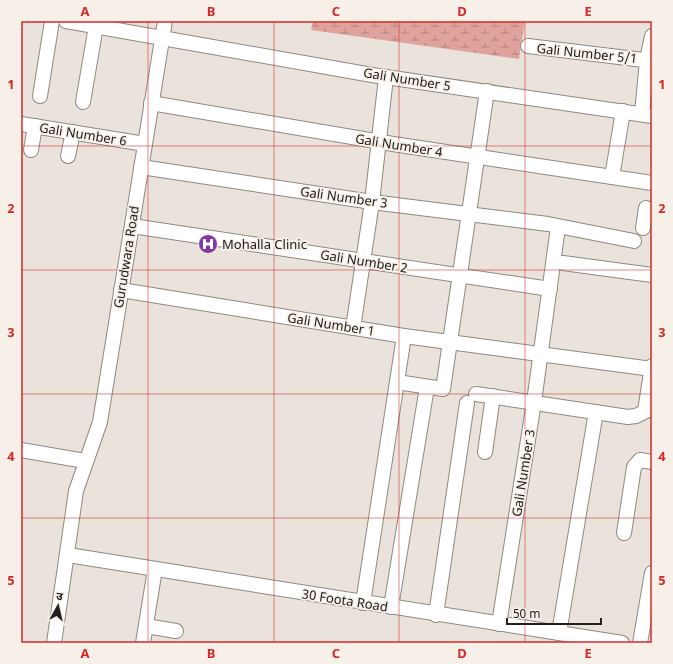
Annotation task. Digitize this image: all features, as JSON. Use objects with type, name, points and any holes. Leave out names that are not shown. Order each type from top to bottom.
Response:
[{"type":"street","points":[[40,96],[52,21]]},
{"type":"street","name":"Gali Number 5","points":[[66,21],[386,77],[647,115]]},
{"type":"street","name":"Gurudwara Road","points":[[54,643],[68,555],[76,490],[100,422],[165,21]]},
{"type":"street","points":[[83,102],[96,26]]},
{"type":"street","points":[[647,115],[652,36]]},
{"type":"street","name":"Gali Number 5/1","points":[[528,46],[650,60]]},
{"type":"street","points":[[353,328],[372,202],[386,77]]},
{"type":"street","points":[[397,382],[427,388],[444,389],[487,91]]},
{"type":"street","name":"Gali Number 4","points":[[151,103],[379,142],[650,183]]},
{"type":"street","points":[[612,177],[623,111]]},
{"type":"street","name":"Gali Number 6","points":[[21,124],[145,144]]},
{"type":"street","points":[[31,150],[35,126]]},
{"type":"street","points":[[68,156],[73,132]]},
{"type":"street","name":"Gali Number 3","points":[[141,167],[372,202],[553,226],[550,289],[499,624]]},
{"type":"street","points":[[643,228],[646,208]]},
{"type":"street","name":"Gali Number 2","points":[[132,226],[550,289]]},
{"type":"street","points":[[553,226],[634,241]]},
{"type":"street","points":[[563,263],[652,275]]},
{"type":"street","name":"Gali Number 1","points":[[121,290],[450,343],[652,369]]},
{"type":"street","points":[[363,603],[404,336]]},
{"type":"street","points":[[436,615],[472,398],[493,396],[596,412],[636,416],[648,409],[652,366]]},
{"type":"street","points":[[391,607],[427,388]]},
{"type":"street","points":[[485,452],[493,396]]},
{"type":"street","points":[[563,637],[596,412]]},
{"type":"street","points":[[21,450],[85,461]]},
{"type":"street","points":[[624,533],[634,467],[640,460],[652,462]]},
{"type":"street","name":"30 Foota Road","points":[[68,555],[499,624],[563,637],[622,643]]},
{"type":"street","points":[[143,643],[155,569]]},
{"type":"street","points":[[640,643],[652,572]]},
{"type":"street","points":[[146,626],[176,631]]},
{"type":"green space","points":[[313,21],[525,21],[519,59],[311,30]]},
{"type":"place","name":"Mohalla Clinic","points":[[208,244]]}]
